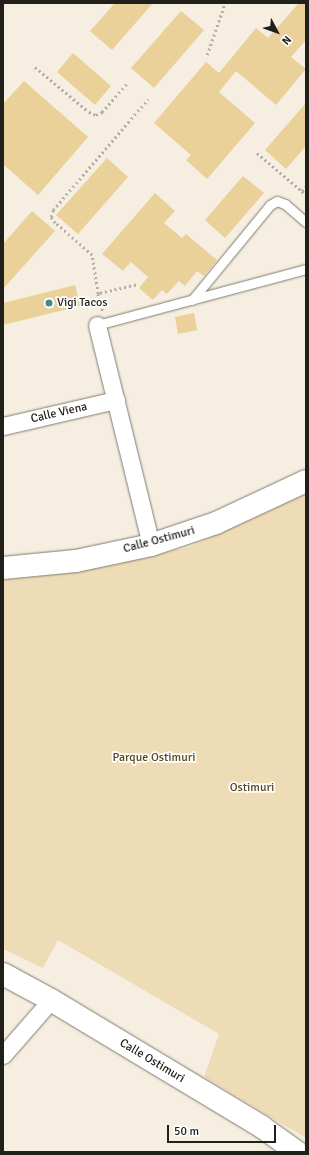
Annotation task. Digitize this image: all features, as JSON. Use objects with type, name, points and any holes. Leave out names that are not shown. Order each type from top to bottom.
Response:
[{"type":"street","points":[[102,324],[116,400],[151,545]]},
{"type":"street","name":"Calle Viena","points":[[3,426],[116,400]]},
{"type":"street","name":"Calle Ostimuri","points":[[3,568],[76,561],[151,545],[183,536],[224,520],[306,481]]},
{"type":"street","name":"Calle Ostimuri","points":[[3,974],[51,1000],[262,1127],[297,1152]]},
{"type":"street","points":[[3,1055],[51,1000]]},
{"type":"lane","points":[[192,300],[270,205],[277,201],[285,204],[306,222]]},
{"type":"lane","points":[[102,324],[306,269]]},
{"type":"path","points":[[207,55],[225,3]]},
{"type":"path","points":[[35,67],[89,112],[96,115],[102,112],[128,82]]},
{"type":"path","points":[[102,324],[92,255],[55,223],[52,217],[53,210],[148,100]]},
{"type":"path","points":[[257,153],[306,195]]},
{"type":"path","points":[[302,191],[306,186]]},
{"type":"path","points":[[98,294],[136,285]]},
{"type":"green space","name":"Parque Ostimuri","points":[[306,492],[306,1138],[204,1077],[219,1034],[58,940],[43,968],[3,949],[3,577],[27,577],[108,565],[189,547]]},
{"type":"building","points":[[115,3],[153,3],[112,50],[90,31]]},
{"type":"building","points":[[299,3],[306,3],[306,40],[291,57],[306,69],[276,105],[236,71],[219,92],[255,123],[207,179],[186,160],[191,155],[154,123],[206,62],[219,73],[256,28],[268,38]]},
{"type":"building","points":[[181,11],[204,30],[154,88],[131,68]]},
{"type":"building","points":[[73,53],[111,86],[95,105],[57,72]]},
{"type":"building","points":[[24,81],[88,137],[38,195],[3,164],[3,104]]},
{"type":"building","points":[[306,103],[306,146],[286,169],[265,150]]},
{"type":"building","points":[[107,158],[128,177],[78,234],[56,215]]},
{"type":"building","points":[[243,176],[264,193],[225,238],[205,220]]},
{"type":"building","points":[[155,193],[175,211],[164,223],[182,238],[186,234],[217,260],[204,276],[197,271],[185,286],[179,281],[167,294],[162,290],[153,300],[139,288],[148,277],[131,262],[123,271],[102,254]]},
{"type":"building","points":[[32,211],[55,231],[3,289],[3,244]]},
{"type":"building","name":"Vigi Tacos","points":[[75,285],[80,306],[3,325],[3,303]]},
{"type":"building","points":[[194,313],[197,330],[178,334],[175,317]]},
{"type":"place","name":"Vigi Tacos","points":[[49,303]]},
{"type":"park label","name":"Ostimuri","points":[[252,788]]}]
